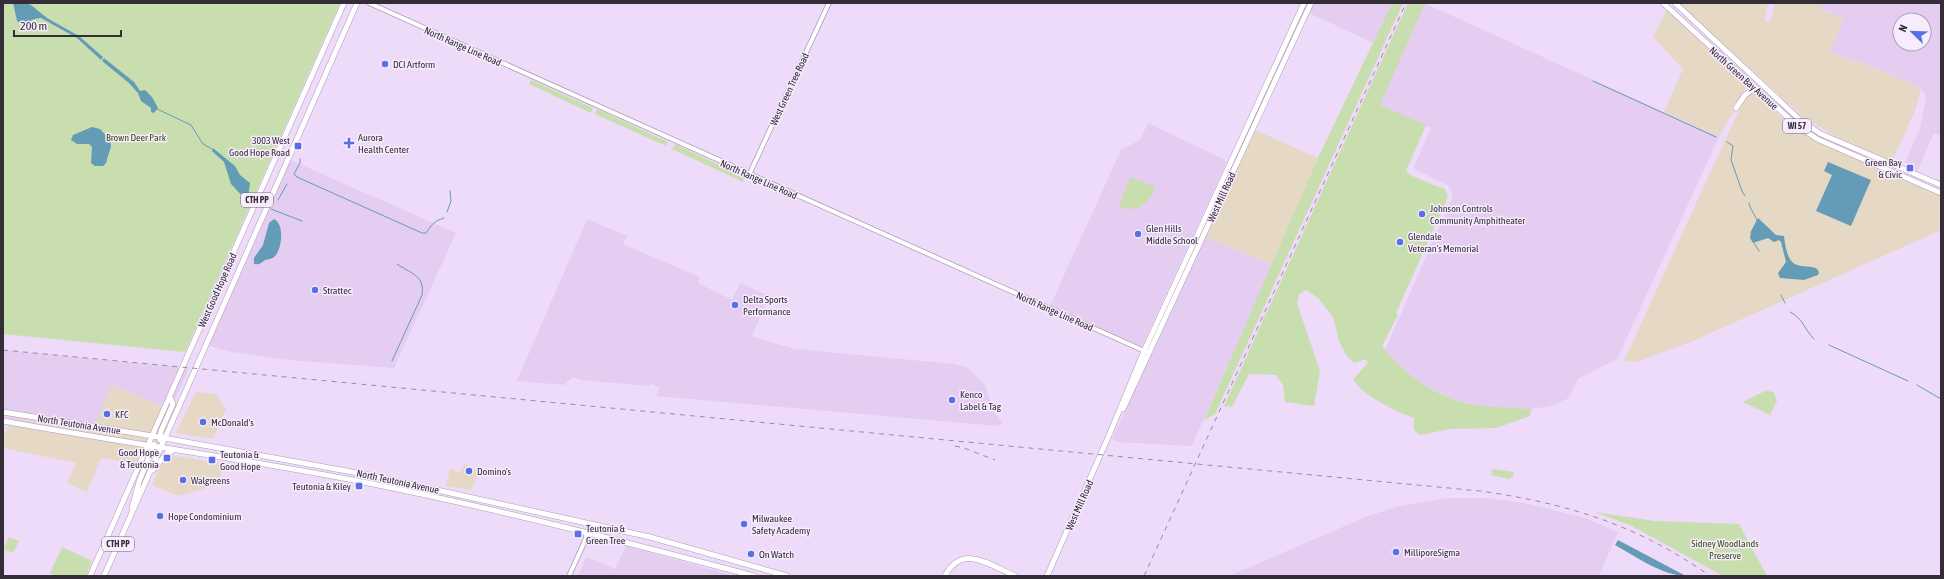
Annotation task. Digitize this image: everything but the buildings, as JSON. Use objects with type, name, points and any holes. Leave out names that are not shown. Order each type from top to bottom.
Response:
[{"type":"main road","name":"West Good Hope Road","points":[[153,436],[344,3]]},
{"type":"main road","name":"West Good Hope Road","points":[[162,438],[357,3]]},
{"type":"main road","name":"West Mill Road","points":[[1047,576],[1146,352],[1304,3]]},
{"type":"main road","name":"West Mill Road","points":[[1146,352],[1311,3]]},
{"type":"main road","name":"North Green Bay Avenue","points":[[1663,3],[1795,124],[1816,139],[1941,193]]},
{"type":"main road","name":"North Green Bay Avenue","points":[[1675,3],[1800,120],[1821,134],[1941,185]]},
{"type":"main road","points":[[1714,51],[1720,45]]},
{"type":"main road","points":[[1720,56],[1726,50]]},
{"type":"main road","points":[[1736,108],[1745,95],[1755,88]]},
{"type":"main road","points":[[161,446],[162,438],[173,404],[170,397]]},
{"type":"main road","name":"North Teutonia Avenue","points":[[3,412],[153,436],[368,475],[650,537],[787,576]]},
{"type":"main road","name":"North Teutonia Avenue","points":[[3,421],[161,446],[367,483],[588,532],[754,576]]},
{"type":"main road","points":[[132,513],[133,499],[153,436]]},
{"type":"main road","name":"CTH PP","points":[[90,576],[151,445]]},
{"type":"main road","name":"CTH PP","points":[[104,576],[161,446]]},
{"type":"main road","points":[[149,475],[167,453],[175,449]]},
{"type":"main road","points":[[945,576],[953,564],[962,559],[971,558],[1015,576]]},
{"type":"street","name":"North Range Line Road","points":[[369,3],[749,175],[1146,352]]},
{"type":"street","name":"West Green Tree Road","points":[[749,175],[829,3]]},
{"type":"street","points":[[569,576],[590,524]]},
{"type":"shaded area","points":[[1313,3],[1392,3],[1373,43],[1309,13]]},
{"type":"shaded area","points":[[1424,3],[1719,137],[1617,359],[1578,379],[1569,398],[1550,406],[1531,409],[1480,406],[1453,399],[1428,387],[1407,373],[1385,350],[1453,196],[1448,185],[1416,170],[1414,167],[1431,128],[1380,105]]},
{"type":"shaded area","points":[[1677,3],[1768,3],[1764,20],[1770,23],[1775,3],[1824,3],[1821,9],[1844,19],[1830,51],[1858,63],[1859,61],[1921,88],[1915,111],[1894,157],[1891,160],[1887,159],[1837,137],[1803,117]]},
{"type":"shaded area","points":[[1824,3],[1936,3],[1941,5],[1941,136],[1934,133],[1917,172],[1907,167],[1905,162],[1920,129],[1926,97],[1921,88],[1859,61],[1858,63],[1830,51],[1844,19],[1821,8]]},
{"type":"shaded area","points":[[1668,7],[1748,82],[1736,108],[1719,137],[1664,112],[1683,69],[1653,37]]},
{"type":"shaded area","points":[[1749,94],[1759,96],[1781,117],[1813,140],[1941,196],[1941,230],[1693,341],[1637,362],[1624,361],[1731,127],[1745,98]]},
{"type":"shaded area","name":"Glen Hills Middle School","points":[[1148,123],[1227,162],[1142,346],[1050,306],[1121,150],[1140,140]]},
{"type":"shaded area","points":[[1255,130],[1318,158],[1272,265],[1205,237]]},
{"type":"shaded area","points":[[288,159],[456,233],[394,368],[289,360],[232,352],[205,345]]},
{"type":"shaded area","points":[[587,219],[627,236],[623,244],[700,277],[698,283],[732,300],[740,283],[769,296],[752,336],[796,349],[954,364],[967,367],[985,385],[994,412],[1003,423],[998,426],[656,396],[659,388],[652,384],[648,386],[581,380],[573,377],[564,385],[517,381]]},
{"type":"shaded area","points":[[1205,237],[1272,265],[1192,446],[1118,442],[1112,439]]},
{"type":"shaded area","points":[[3,350],[189,368],[170,410],[112,385],[92,431],[3,417]]},
{"type":"shaded area","points":[[112,385],[170,410],[146,465],[101,458],[87,492],[67,483],[76,463],[3,448],[3,438],[12,418],[92,430]]},
{"type":"shaded area","points":[[196,392],[216,394],[226,409],[213,439],[176,433]]},
{"type":"shaded area","points":[[170,455],[223,464],[220,484],[179,496],[154,486],[152,484],[159,469]]},
{"type":"shaded area","points":[[464,464],[480,471],[471,490],[446,486],[450,469],[460,473]]},
{"type":"shaded area","points":[[1445,498],[1489,498],[1524,503],[1585,518],[1618,532],[1599,576],[1229,576],[1368,516],[1400,506]]},
{"type":"shaded area","points":[[626,546],[736,576],[578,576],[586,557],[615,569]]},
{"type":"green space","name":"Brown Deer Park","points":[[3,3],[340,3],[185,352],[3,334]]},
{"type":"green space","points":[[1392,3],[1403,3],[1215,414],[1204,420],[1318,158]]},
{"type":"green space","points":[[1408,3],[1425,3],[1380,105],[1426,125],[1406,171],[1410,175],[1441,188],[1442,187],[1446,191],[1448,197],[1396,313],[1398,315],[1382,346],[1402,368],[1426,386],[1439,393],[1453,399],[1482,406],[1531,409],[1530,416],[1496,428],[1450,429],[1420,435],[1414,430],[1414,418],[1372,397],[1353,379],[1368,363],[1366,359],[1354,363],[1346,355],[1339,341],[1333,317],[1318,298],[1306,290],[1299,294],[1297,303],[1320,371],[1314,406],[1285,402],[1283,385],[1276,375],[1249,374],[1232,407],[1224,406]]},
{"type":"green space","points":[[531,80],[593,108],[591,113],[529,84]]},
{"type":"green space","points":[[597,109],[668,142],[666,146],[595,114]]},
{"type":"green space","points":[[675,144],[745,177],[743,182],[672,149]]},
{"type":"green space","points":[[1130,177],[1156,187],[1146,203],[1137,208],[1131,209],[1119,206]]},
{"type":"green space","points":[[1767,390],[1774,393],[1777,401],[1770,415],[1743,402]]},
{"type":"green space","points":[[1492,469],[1514,472],[1513,477],[1509,479],[1491,475]]},
{"type":"green space","name":"Sidney Woodlands Preserve","points":[[1595,512],[1655,521],[1739,524],[1767,576],[1723,576],[1632,526]]},
{"type":"green space","points":[[9,537],[19,541],[13,553],[3,549]]},
{"type":"green space","points":[[62,547],[92,561],[86,576],[56,576],[50,573]]},
{"type":"water","points":[[13,3],[26,3],[31,5],[47,18],[79,36],[103,57],[101,60],[77,38],[41,18],[34,19],[22,25],[17,21]]},
{"type":"water","points":[[104,58],[134,82],[140,91],[145,90],[152,97],[158,108],[154,113],[151,112],[151,108],[141,101],[138,93],[129,83],[102,61]]},
{"type":"water","points":[[92,127],[100,129],[110,140],[111,146],[106,163],[103,166],[95,166],[91,163],[92,147],[89,144],[77,144],[71,140],[73,135]]},
{"type":"water","points":[[213,148],[235,166],[240,175],[250,183],[248,198],[244,198],[231,184],[224,162],[212,151]]},
{"type":"water","points":[[1828,162],[1871,180],[1851,226],[1816,211],[1832,175],[1824,171]]},
{"type":"water","points":[[1758,218],[1776,235],[1784,236],[1787,252],[1794,263],[1799,266],[1816,268],[1819,272],[1818,275],[1804,280],[1780,278],[1778,273],[1786,262],[1781,242],[1779,240],[1774,242],[1768,238],[1753,243],[1750,238],[1751,231]]},
{"type":"water","points":[[274,219],[280,226],[281,231],[277,254],[273,258],[265,260],[259,264],[254,264],[254,258],[263,245],[269,223]]},
{"type":"water","points":[[1618,540],[1686,576],[1668,573],[1649,565],[1615,545]]},
{"type":"waterway","points":[[1593,81],[1716,137]]},
{"type":"waterway","points":[[157,109],[191,125],[203,144],[212,149]]},
{"type":"waterway","points":[[1727,142],[1733,146],[1731,160],[1745,196]]},
{"type":"waterway","points":[[300,159],[300,163],[294,174],[297,177],[422,233],[426,233],[434,223],[444,218]]},
{"type":"waterway","points":[[278,200],[287,184]]},
{"type":"waterway","points":[[447,212],[451,201],[450,191]]},
{"type":"waterway","points":[[1749,203],[1757,220]]},
{"type":"waterway","points":[[271,209],[302,221]]},
{"type":"waterway","points":[[1754,243],[1759,251]]},
{"type":"waterway","points":[[392,361],[422,295],[422,288],[419,279],[397,264]]},
{"type":"waterway","points":[[1781,295],[1785,303]]},
{"type":"waterway","points":[[1790,312],[1798,317],[1814,339]]},
{"type":"waterway","points":[[1829,345],[1908,381]]},
{"type":"waterway","points":[[1917,385],[1941,399]]},
{"type":"railway","points":[[1144,576],[1406,3]]},
{"type":"railway","points":[[3,350],[1480,491],[1542,502],[1600,519],[1656,543],[1683,558],[1710,576]]},
{"type":"railway","points":[[955,446],[995,460]]},
{"type":"place","name":"DCI Artform","points":[[385,64]]},
{"type":"place","name":"Aurora Health Center","points":[[349,143]]},
{"type":"place","name":"3003 West Good Hope Road","points":[[298,146]]},
{"type":"place","name":"Green Bay & Civic","points":[[1910,168]]},
{"type":"place","name":"Johnson Controls Community Amphitheater","points":[[1422,214]]},
{"type":"place","name":"Glen Hills Middle School","points":[[1138,234]]},
{"type":"place","name":"Glendale Veteran's Memorial","points":[[1400,242]]},
{"type":"place","name":"Strattec","points":[[315,290]]},
{"type":"place","name":"Delta Sports Performance","points":[[735,305]]},
{"type":"place","name":"Kenco Label & Tag","points":[[952,400]]},
{"type":"place","name":"KFC","points":[[107,414]]},
{"type":"place","name":"McDonald's","points":[[203,422]]},
{"type":"place","name":"Good Hope & Teutonia","points":[[167,458]]},
{"type":"place","name":"Teutonia & Good Hope","points":[[212,460]]},
{"type":"place","name":"Domino's","points":[[469,471]]},
{"type":"place","name":"Walgreens","points":[[183,480]]},
{"type":"place","name":"Teutonia & Kiley","points":[[359,486]]},
{"type":"place","name":"Hope Condominium","points":[[160,516]]},
{"type":"place","name":"Milwaukee Safety Academy","points":[[744,524]]},
{"type":"place","name":"Teutonia & Green Tree","points":[[578,534]]},
{"type":"place","name":"MilliporeSigma","points":[[1396,552]]},
{"type":"place","name":"On Watch","points":[[751,554]]}]
